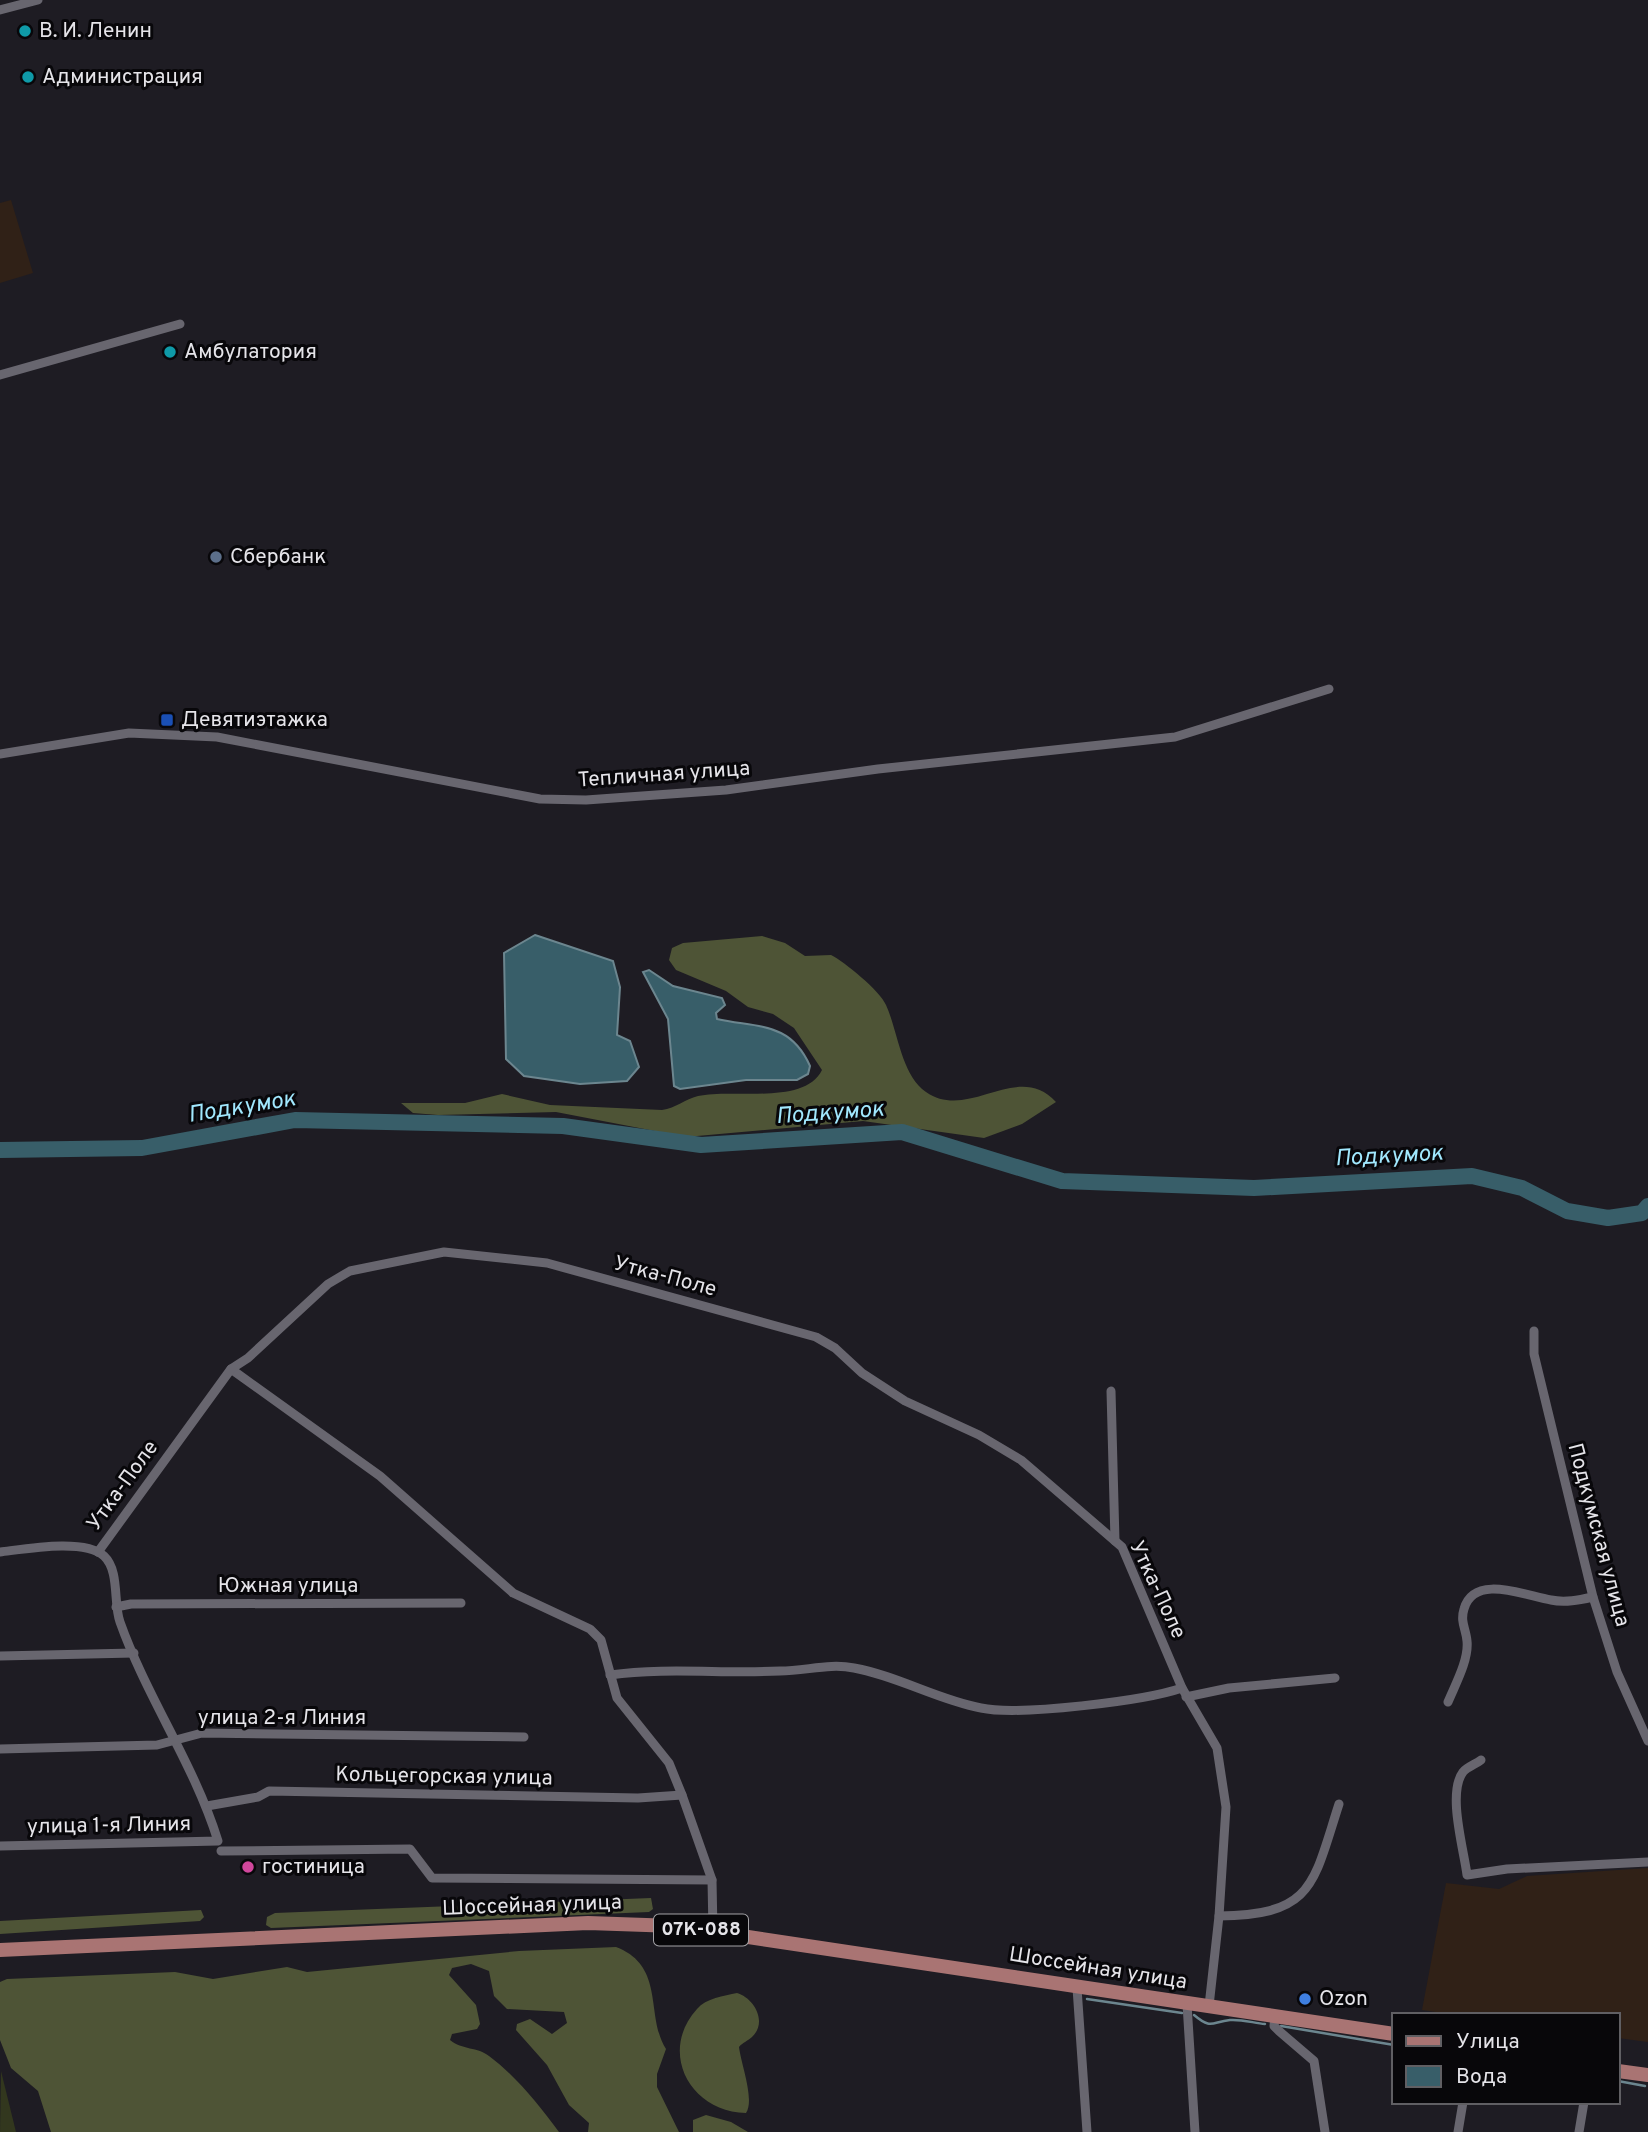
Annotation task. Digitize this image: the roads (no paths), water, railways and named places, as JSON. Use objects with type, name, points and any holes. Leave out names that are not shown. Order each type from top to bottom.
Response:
[{"type":"main road","name":"Шоссейная улица","points":[[0,1950],[588,1923],[675,1926],[1392,2034]]},
{"type":"main road","points":[[1620,2071],[1648,2076]]},
{"type":"street","points":[[0,10],[38,0]]},
{"type":"street","points":[[0,375],[180,324]]},
{"type":"street","name":"Тепличная улица","points":[[0,754],[129,733],[217,737],[540,799],[586,800],[726,790],[878,769],[1175,737],[1329,689]]},
{"type":"street","name":"Утка-Поле","points":[[98,1552],[231,1369],[248,1358],[328,1284],[351,1271],[444,1252],[547,1263],[816,1337],[835,1348],[862,1373],[905,1401],[979,1435],[1021,1460],[1122,1547],[1184,1692],[1217,1748],[1226,1807],[1219,1916],[1209,2006]]},
{"type":"street","name":"Подкумская улица","points":[[1534,1331],[1534,1353],[1593,1597],[1617,1672],[1648,1741]]},
{"type":"street","points":[[231,1369],[380,1476],[513,1593],[590,1629],[601,1640],[617,1699],[669,1763],[682,1794],[712,1880],[713,1932]]},
{"type":"street","points":[[1111,1391],[1115,1541]]},
{"type":"street","points":[[0,1552],[56,1546],[98,1552],[106,1558],[113,1571],[116,1607],[134,1653],[207,1806]]},
{"type":"street","points":[[1448,1702],[1463,1663],[1467,1642],[1462,1624],[1464,1608],[1470,1596],[1485,1590],[1552,1601],[1593,1597]]},
{"type":"street","name":"Южная улица","points":[[116,1607],[131,1604],[461,1603]]},
{"type":"street","points":[[0,1656],[134,1653]]},
{"type":"street","points":[[610,1675],[636,1672],[784,1671],[818,1665],[854,1668],[983,1709],[1013,1710],[1335,1678]]},
{"type":"street","name":"улица 2-я Линия","points":[[0,1749],[157,1745],[202,1733],[524,1737]]},
{"type":"street","points":[[1481,1760],[1464,1771],[1458,1783],[1456,1802],[1467,1875],[1507,1869],[1648,1862]]},
{"type":"street","name":"Кольцегорская улица","points":[[207,1806],[258,1797],[269,1791],[638,1798],[682,1794]]},
{"type":"street","points":[[1219,1916],[1270,1913],[1293,1903],[1308,1886],[1321,1859],[1339,1804]]},
{"type":"street","name":"улица 1-я Линия","points":[[0,1846],[218,1841],[207,1806]]},
{"type":"street","name":"Шоссейная улица","points":[[221,1851],[410,1849],[432,1878],[712,1880]]},
{"type":"street","points":[[1077,1987],[1087,2132]]},
{"type":"street","points":[[1187,2004],[1195,2132]]},
{"type":"street","points":[[1275,2015],[1274,2026],[1314,2061],[1325,2132]]},
{"type":"street","points":[[1458,2132],[1463,2104]]},
{"type":"street","points":[[1579,2132],[1584,2104]]},
{"type":"water","points":[[535,935],[613,961],[620,987],[617,1035],[630,1041],[639,1067],[627,1081],[580,1084],[524,1076],[506,1059],[504,953]]},
{"type":"water","points":[[649,970],[673,986],[722,998],[725,1005],[716,1013],[717,1019],[771,1029],[793,1041],[810,1066],[808,1074],[797,1080],[746,1080],[680,1089],[674,1086],[668,1019],[643,972]]},
{"type":"waterway","name":"Подкумок","points":[[0,1150],[142,1148],[295,1120],[563,1126],[701,1145],[902,1132],[1062,1181],[1254,1188],[1472,1176],[1522,1188],[1567,1211],[1608,1218],[1642,1213],[1648,1206]]},
{"type":"waterway","points":[[1087,1999],[1182,2013]]},
{"type":"waterway","points":[[1194,2015],[1208,2024],[1234,2020],[1265,2024]]},
{"type":"waterway","points":[[1281,2026],[1392,2045]]},
{"type":"waterway","points":[[1620,2081],[1645,2086]]},
{"type":"place","name":"В. И. Ленин","points":[[25,31]]},
{"type":"place","name":"Администрация","points":[[28,77]]},
{"type":"place","name":"Амбулатория","points":[[170,352]]},
{"type":"place","name":"Сбербанк","points":[[216,557]]},
{"type":"place","name":"Девятиэтажка","points":[[167,720]]},
{"type":"place","name":"гостиница","points":[[248,1867]]},
{"type":"place","name":"Ozon","points":[[1305,1999]]}]
